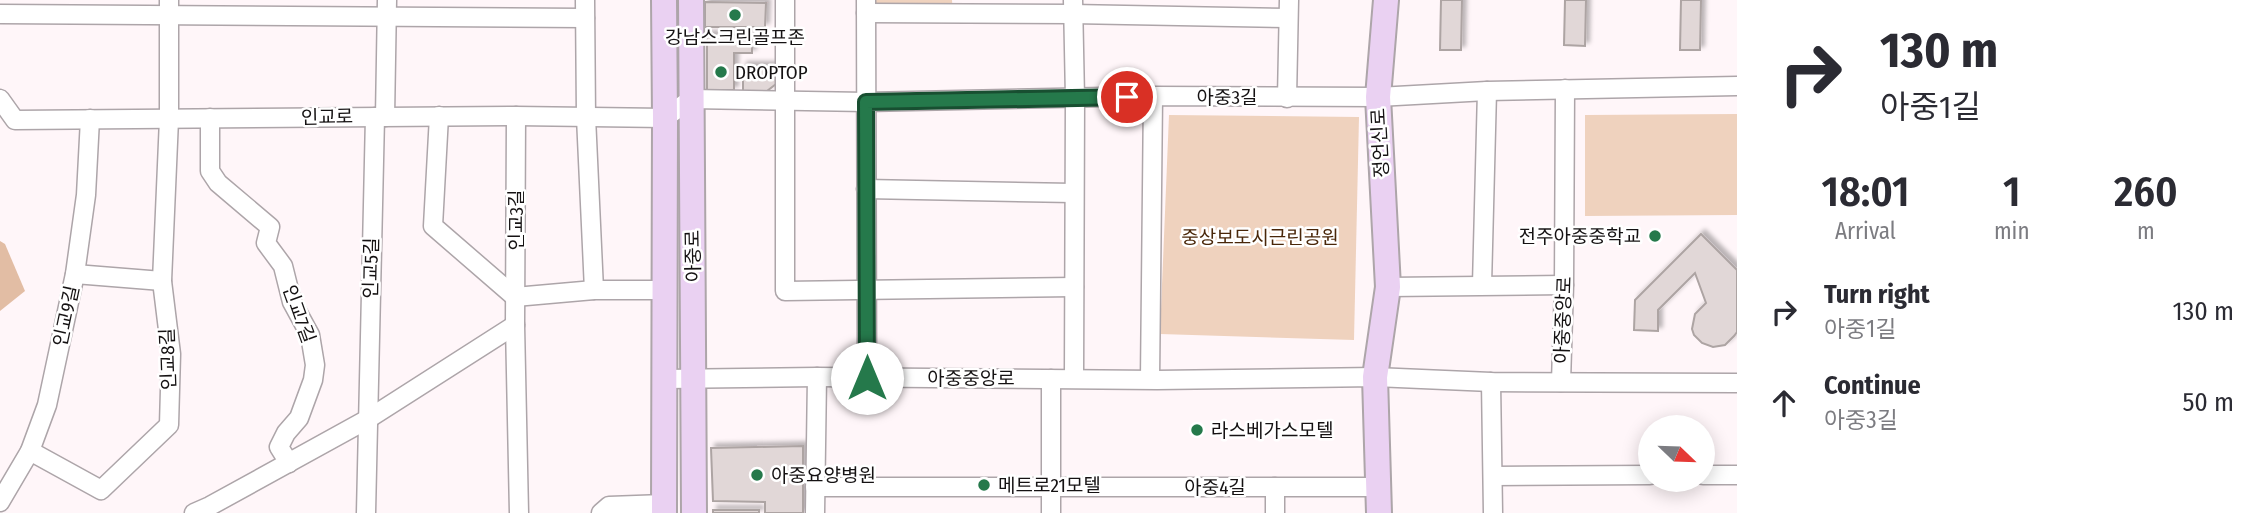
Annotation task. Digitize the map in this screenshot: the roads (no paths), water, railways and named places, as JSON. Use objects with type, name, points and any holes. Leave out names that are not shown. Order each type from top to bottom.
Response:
[{"type":"street","name":"아중로","points":[[664,0],[664,509]]},
{"type":"street","name":"아중로","points":[[691,0],[694,513]]},
{"type":"street","points":[[785,0],[785,291],[1074,287]]},
{"type":"street","name":"정언신로","points":[[1379,513],[1375,377],[1388,287],[1378,97],[1386,0]]},
{"type":"street","points":[[867,378],[866,7],[969,14],[1073,7],[1208,15],[1289,9],[1287,98]]},
{"type":"street","points":[[1073,7],[1074,378]]},
{"type":"street","name":"인교8길","points":[[30,451],[101,489],[169,425],[171,354],[162,281],[169,119],[169,8]]},
{"type":"street","name":"인교5길","points":[[366,513],[380,117],[387,8]]},
{"type":"street","points":[[10,9],[585,9],[586,117],[594,290]]},
{"type":"street","name":"아중3길","points":[[691,99],[866,102],[1153,96],[1378,97],[1487,91],[1737,86]]},
{"type":"street","name":"아중중앙로","points":[[1561,382],[1565,89]]},
{"type":"street","points":[[1482,285],[1487,91]]},
{"type":"street","points":[[1150,379],[1153,96]]},
{"type":"street","name":"인교로","points":[[0,99],[15,120],[439,116],[665,118]]},
{"type":"street","points":[[665,118],[691,99]]},
{"type":"street","points":[[439,116],[433,226],[515,297],[594,290],[664,290]]},
{"type":"street","name":"인교3길","points":[[516,116],[515,325],[519,513]]},
{"type":"street","name":"인교7길","points":[[210,118],[211,171],[218,183],[270,227],[266,243],[283,266],[292,302],[310,335],[315,365],[313,380],[299,418],[286,433],[279,447],[289,463]]},
{"type":"street","name":"인교9길","points":[[0,502],[30,451],[47,405],[75,274],[86,195],[90,119]]},
{"type":"street","points":[[866,189],[1073,193]]},
{"type":"street","points":[[75,274],[162,281]]},
{"type":"street","points":[[1388,287],[1564,285]]},
{"type":"street","points":[[206,511],[368,419],[515,325]]},
{"type":"street","points":[[815,513],[817,377]]},
{"type":"street","name":"아중중앙로","points":[[665,379],[1375,377],[1491,382],[1737,383]]},
{"type":"street","points":[[1051,379],[1051,513]]},
{"type":"street","points":[[1491,382],[1493,513]]},
{"type":"street","points":[[1493,476],[1638,475]]},
{"type":"street","points":[[1715,475],[1737,475]]},
{"type":"street","name":"아중4길","points":[[815,487],[1380,487]]},
{"type":"street","points":[[1275,487],[1275,513]]},
{"type":"street","points":[[601,513],[609,506],[664,509]]},
{"type":"place","name":"강남스크린골프존","points":[[735,15]]},
{"type":"place","name":"DROPTOP","points":[[721,72]]},
{"type":"place","name":"전주아중중학교","points":[[1655,236]]},
{"type":"place","name":"라스베가스모텔","points":[[1197,430]]},
{"type":"place","name":"아중요양병원","points":[[757,475]]},
{"type":"place","name":"메트로21모텔","points":[[984,485]]},
{"type":"park label","name":"중상보도시근린공원","points":[[1260,237]]}]
